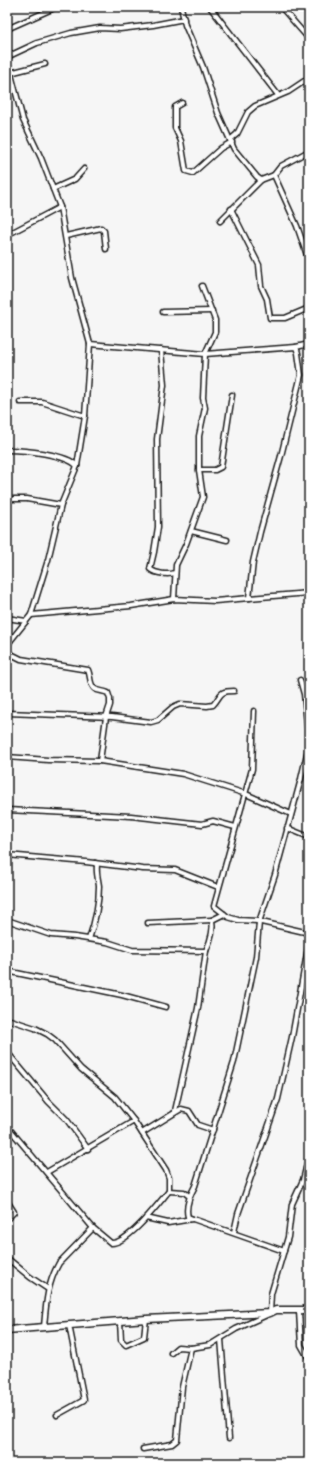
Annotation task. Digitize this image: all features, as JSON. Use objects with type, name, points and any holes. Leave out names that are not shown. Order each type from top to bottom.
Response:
[{"type":"main road","points":[[7,1330],[146,1319],[308,1310]]},
{"type":"street","points":[[181,7],[218,112],[234,149],[261,180]]},
{"type":"street","points":[[210,7],[278,95]]},
{"type":"street","points":[[281,7],[309,40]]},
{"type":"street","points":[[7,29],[52,9]]},
{"type":"street","points":[[7,645],[31,615],[48,560],[61,505],[77,466],[84,416],[90,344],[72,278],[60,207],[41,158],[23,120],[7,58],[37,43],[70,33],[100,28],[120,29],[153,25],[184,19]]},
{"type":"street","points":[[10,73],[45,64]]},
{"type":"street","points":[[182,103],[176,108],[175,128],[181,141],[186,171],[194,173],[231,141],[237,134],[248,112],[255,106],[288,92],[309,78]]},
{"type":"street","points":[[220,221],[261,180],[274,175],[281,166],[309,151]]},
{"type":"street","points":[[52,189],[75,179],[84,169]]},
{"type":"street","points":[[274,175],[297,226],[309,261]]},
{"type":"street","points":[[7,235],[60,207]]},
{"type":"street","points":[[231,209],[259,265],[261,286],[267,299],[270,318],[285,318],[309,308]]},
{"type":"street","points":[[66,236],[101,228],[104,231],[106,249]]},
{"type":"street","points":[[174,599],[175,573],[178,560],[191,532],[202,501],[199,470],[199,436],[205,408],[203,398],[204,354],[215,332],[215,320],[202,286]]},
{"type":"street","points":[[163,312],[212,311]]},
{"type":"street","points":[[90,344],[204,354],[296,347],[309,344]]},
{"type":"street","points":[[249,598],[253,562],[281,456],[300,375],[296,347]]},
{"type":"street","points":[[161,350],[164,385],[157,439],[158,527],[150,569],[169,574],[175,573]]},
{"type":"street","points":[[199,470],[215,470],[221,467],[232,395]]},
{"type":"street","points":[[20,402],[42,402],[84,416]]},
{"type":"street","points":[[7,450],[54,456],[74,462],[77,466]]},
{"type":"street","points":[[7,499],[42,501],[61,505]]},
{"type":"street","points":[[191,532],[227,540]]},
{"type":"street","points":[[31,615],[131,606],[174,599],[215,601],[309,593]]},
{"type":"street","points":[[7,618],[26,621]]},
{"type":"street","points":[[7,652],[21,659],[88,670],[91,675],[91,684],[94,689],[108,693],[110,696],[110,705],[106,717],[100,761]]},
{"type":"street","points":[[284,1251],[187,1215],[190,1196],[195,1186],[213,1130],[238,1045],[256,957],[259,922],[272,884],[309,744],[304,694],[300,680]]},
{"type":"street","points":[[7,713],[106,717],[151,722],[158,720],[173,707],[180,704],[213,705],[220,694],[224,691],[234,691]]},
{"type":"street","points":[[254,711],[252,769],[218,887],[214,906],[224,914],[238,920],[259,922],[309,933]]},
{"type":"street","points":[[7,757],[48,760],[100,761],[183,774],[246,794],[291,814]]},
{"type":"street","points":[[7,810],[131,816],[202,824],[213,821],[235,827]]},
{"type":"street","points":[[287,828],[309,837]]},
{"type":"street","points":[[7,855],[143,869],[174,870],[218,887]]},
{"type":"street","points":[[89,939],[95,923],[98,904],[99,885],[96,875],[97,865],[95,863]]},
{"type":"street","points":[[148,923],[212,920],[224,914]]},
{"type":"street","points":[[7,920],[51,935],[89,939],[132,950],[206,951]]},
{"type":"street","points":[[175,1111],[198,1008],[206,951],[214,926],[212,920]]},
{"type":"street","points":[[234,1232],[238,1214],[278,1099],[294,1030],[309,942]]},
{"type":"street","points":[[7,971],[122,995],[166,1007]]},
{"type":"street","points":[[7,1019],[42,1031],[55,1040],[76,1064],[115,1097],[134,1121],[166,1170],[169,1178],[169,1191],[146,1218],[130,1233],[114,1243],[111,1243],[93,1228],[7,1126]]},
{"type":"street","points":[[7,1052],[48,1101],[67,1120],[88,1149]]},
{"type":"street","points":[[142,1133],[175,1111],[186,1108],[192,1114],[198,1125],[213,1130]]},
{"type":"street","points":[[46,1172],[134,1121]]},
{"type":"street","points":[[171,1352],[178,1347],[191,1348],[210,1345],[236,1329],[254,1322],[273,1311],[271,1294],[291,1224],[292,1204],[303,1180],[309,1156]]},
{"type":"street","points":[[169,1191],[184,1192],[190,1196]]},
{"type":"street","points":[[7,1201],[14,1212],[7,1219]]},
{"type":"street","points":[[146,1218],[168,1223],[192,1218]]},
{"type":"street","points":[[44,1327],[48,1289],[60,1263],[93,1228]]},
{"type":"street","points":[[7,1258],[30,1277],[48,1289]]},
{"type":"street","points":[[308,1310],[309,1294]]},
{"type":"street","points":[[299,1311],[301,1345],[309,1359]]},
{"type":"street","points":[[120,1321],[121,1340],[126,1345],[144,1337],[146,1319]]},
{"type":"street","points":[[57,1415],[82,1402],[84,1398],[76,1370],[69,1325]]},
{"type":"street","points":[[221,1339],[229,1438]]},
{"type":"street","points":[[143,1449],[172,1444],[177,1440],[182,1387],[191,1348]]}]
